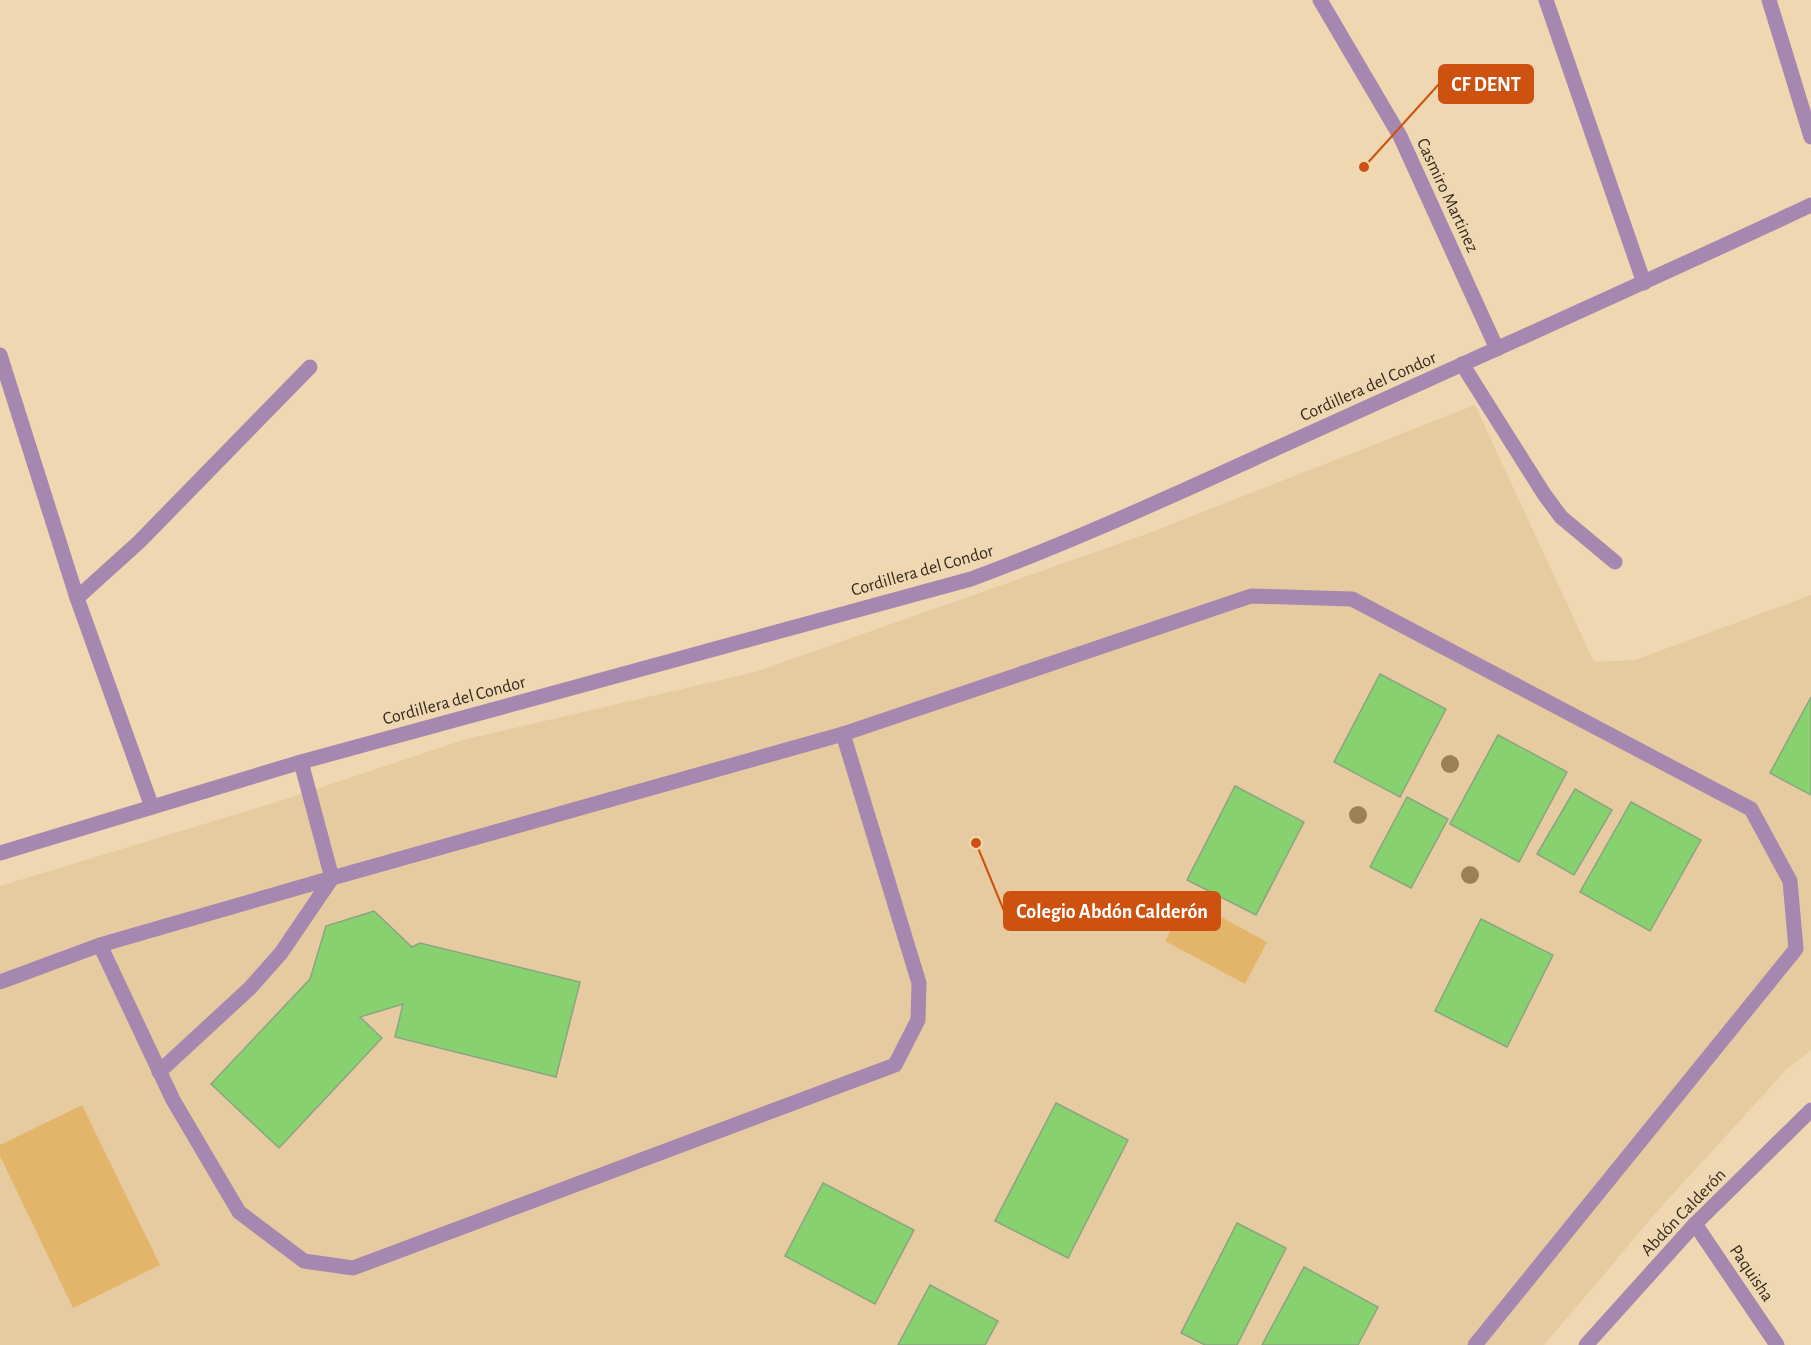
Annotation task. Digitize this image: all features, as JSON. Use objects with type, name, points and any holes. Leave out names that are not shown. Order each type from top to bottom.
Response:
[{"type":"street","name":"Casmiro Martinez","points":[[1320,0],[1400,136],[1497,349]]},
{"type":"street","points":[[1546,0],[1644,284]]},
{"type":"street","points":[[1769,0],[1811,137]]},
{"type":"street","name":"Cordillera del Condor","points":[[0,853],[302,762],[971,579],[1127,516],[1644,284],[1811,205]]},
{"type":"street","points":[[0,355],[77,598],[152,807]]},
{"type":"street","points":[[1462,364],[1561,517],[1615,562]]},
{"type":"street","points":[[77,598],[139,542],[310,367]]},
{"type":"street","points":[[0,982],[100,945],[843,734],[1251,596],[1352,599],[1751,809],[1790,881],[1796,949],[1476,1345]]},
{"type":"street","points":[[100,945],[173,1100],[239,1212],[304,1261],[353,1269],[895,1065],[918,1020],[919,983],[843,734]]},
{"type":"street","points":[[159,1072],[250,988],[281,953],[332,878],[302,762]]},
{"type":"street","name":"Abdón Calderón","points":[[1586,1345],[1695,1224],[1811,1110]]},
{"type":"street","name":"Paquisha","points":[[1695,1224],[1777,1345]]},
{"type":"shaded area","points":[[1475,405],[1594,662],[1635,660],[1811,595],[1811,1050],[1787,1069],[1661,1207],[1544,1345],[0,1345],[0,886],[283,800],[463,740],[755,672],[1149,533]]},
{"type":"shaded area","points":[[1188,899],[1267,942],[1245,984],[1165,941]]},
{"type":"shaded area","points":[[82,1105],[160,1265],[73,1308],[0,1156],[0,1145]]},
{"type":"building","points":[[1380,674],[1446,709],[1400,797],[1334,762]]},
{"type":"building","points":[[1811,697],[1811,795],[1770,773]]},
{"type":"building","points":[[1498,735],[1567,772],[1519,862],[1450,824]]},
{"type":"building","points":[[1235,786],[1304,822],[1256,915],[1187,880]]},
{"type":"building","points":[[1575,789],[1612,810],[1574,875],[1537,854]]},
{"type":"building","points":[[1407,797],[1448,819],[1411,888],[1370,867]]},
{"type":"building","points":[[1631,802],[1701,840],[1650,931],[1580,892]]},
{"type":"building","points":[[374,911],[412,947],[420,943],[580,982],[556,1077],[395,1037],[403,1004],[360,1017],[382,1038],[279,1148],[211,1084],[310,979],[326,926]]},
{"type":"building","points":[[1481,919],[1553,955],[1507,1047],[1435,1011]]},
{"type":"building","points":[[1056,1103],[1128,1140],[1068,1258],[995,1221]]},
{"type":"building","points":[[823,1183],[914,1230],[875,1304],[785,1256]]},
{"type":"building","points":[[1237,1223],[1286,1248],[1237,1345],[1205,1345],[1181,1333]]},
{"type":"building","points":[[1304,1267],[1378,1307],[1358,1345],[1262,1345]]},
{"type":"building","points":[[930,1285],[998,1321],[985,1345],[898,1345]]},
{"type":"place","name":"CF DENT","points":[[1364,167]]},
{"type":"place","name":"Colegio Abdón Calderón","points":[[976,843]]}]
